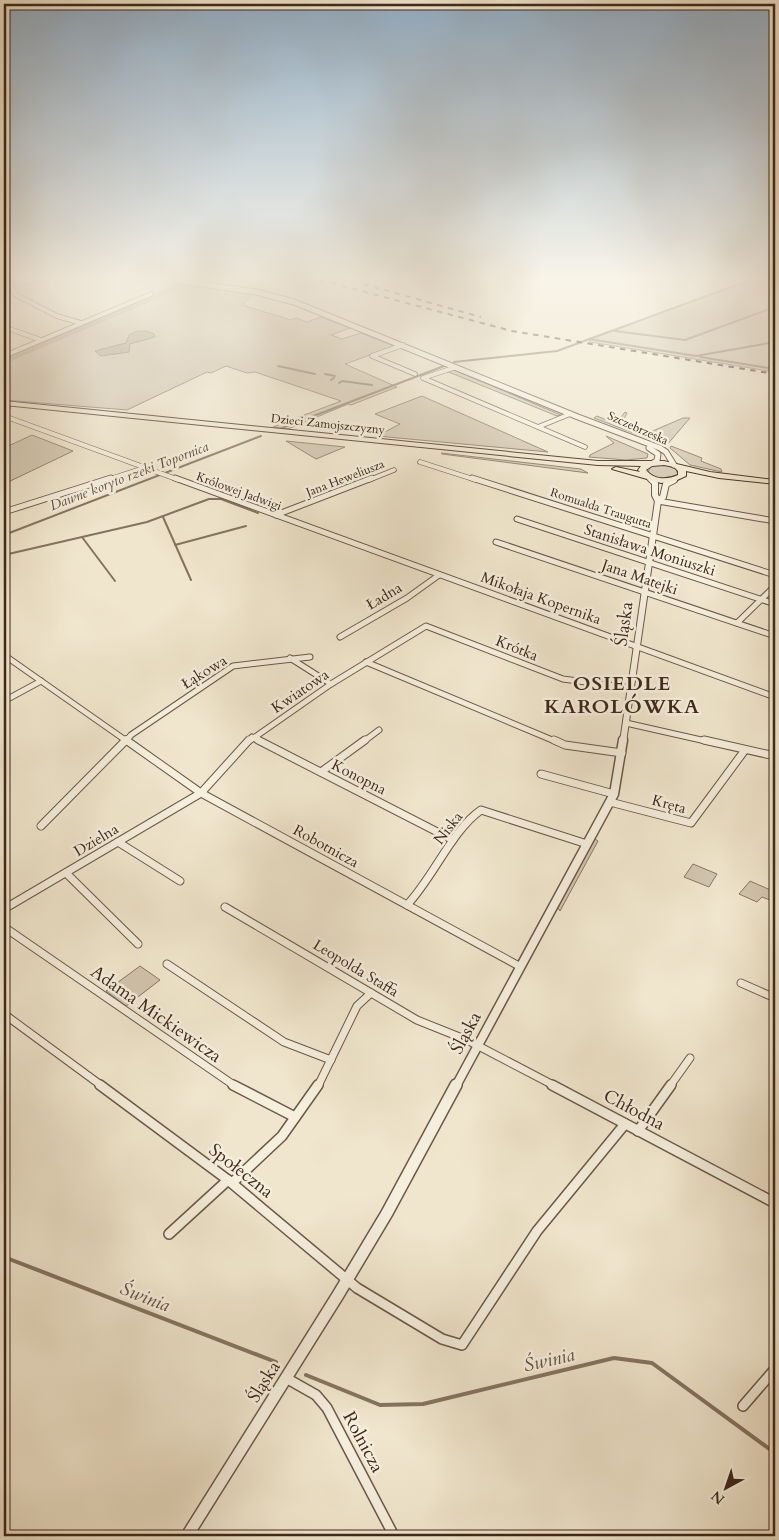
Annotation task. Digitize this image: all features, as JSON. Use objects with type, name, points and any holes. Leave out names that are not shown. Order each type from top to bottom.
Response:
[{"type":"main road","name":"Dzieci Zamojszczyzny","points":[[5,408],[607,463],[676,466]]},
{"type":"main road","name":"Dzieci Zamojszczyzny","points":[[5,408],[610,469],[662,480],[675,480]]},
{"type":"main road","points":[[648,477],[642,470],[651,464]]},
{"type":"main road","points":[[675,480],[683,474],[682,470],[676,466]]},
{"type":"main road","name":"Szczebrzeska","points":[[676,466],[712,475],[775,482]]},
{"type":"main road","points":[[675,480],[706,479],[775,487]]},
{"type":"street","points":[[384,352],[372,356],[414,374]]},
{"type":"street","name":"Szczebrzeska","points":[[420,352],[570,414],[660,448],[666,452],[676,466]]},
{"type":"street","points":[[456,367],[423,378],[585,448]]},
{"type":"street","points":[[538,427],[570,414]]},
{"type":"street","name":"Królowej Jadwigi","points":[[4,416],[439,575]]},
{"type":"street","name":"Szczebrzeska","points":[[586,420],[653,449],[658,456],[657,461],[651,464]]},
{"type":"street","name":"Romualda Traugutta","points":[[420,462],[775,575]]},
{"type":"street","points":[[4,512],[144,468]]},
{"type":"street","name":"Jana Heweliusza","points":[[276,515],[394,470]]},
{"type":"street","name":"Śląska","points":[[187,1536],[387,1213],[519,966],[612,798],[622,753],[658,501],[655,495],[655,482],[648,477]]},
{"type":"street","name":"Śląska","points":[[658,501],[663,497],[666,484],[675,480]]},
{"type":"street","points":[[658,501],[775,521]]},
{"type":"street","name":"Stanisława Moniuszki","points":[[517,519],[775,604]]},
{"type":"street","name":"Jana Matejki","points":[[496,542],[775,636]]},
{"type":"street","name":"Ładna","points":[[340,637],[407,598],[439,575]]},
{"type":"street","name":"Mikołaja Kopernika","points":[[439,575],[775,696]]},
{"type":"street","points":[[737,623],[775,586]]},
{"type":"street","name":"Kwiatowa","points":[[201,793],[252,738],[331,684],[426,626]]},
{"type":"street","name":"Krótka","points":[[426,626],[563,679],[631,688]]},
{"type":"street","name":"Robotnicza","points":[[4,655],[201,793],[519,966]]},
{"type":"street","points":[[290,658],[310,657]]},
{"type":"street","points":[[290,658],[331,684]]},
{"type":"street","name":"Łąkowa","points":[[126,740],[233,666],[290,658]]},
{"type":"street","points":[[366,662],[565,745],[622,753]]},
{"type":"street","points":[[4,701],[41,682]]},
{"type":"street","points":[[626,723],[775,756]]},
{"type":"street","points":[[321,772],[379,730]]},
{"type":"street","name":"Konopna","points":[[252,738],[453,840]]},
{"type":"street","points":[[41,826],[126,740]]},
{"type":"street","points":[[354,748],[362,751]]},
{"type":"street","name":"Kręta","points":[[541,774],[691,823],[745,750]]},
{"type":"street","name":"Dzielna","points":[[4,909],[201,793]]},
{"type":"street","name":"Niska","points":[[407,905],[415,897],[453,840],[479,809],[587,844]]},
{"type":"street","points":[[118,842],[180,880]]},
{"type":"street","points":[[66,873],[138,944]]},
{"type":"street","name":"Leopolda Staffa","points":[[225,906],[422,1023],[477,1046]]},
{"type":"street","name":"Adama Mickiewicza","points":[[4,928],[237,1088],[295,1117]]},
{"type":"street","points":[[167,964],[284,1042],[331,1060]]},
{"type":"street","points":[[741,983],[775,998]]},
{"type":"street","points":[[169,1234],[282,1136],[317,1088],[357,1006],[371,993]]},
{"type":"street","name":"Społeczna","points":[[4,1014],[230,1181],[347,1280],[442,1340],[462,1345],[537,1231],[625,1124]]},
{"type":"street","name":"Chłodna","points":[[477,1046],[775,1204]]},
{"type":"street","points":[[638,1131],[690,1058]]},
{"type":"street","points":[[742,1406],[775,1369]]},
{"type":"street","name":"Rolnicza","points":[[286,1378],[316,1395],[327,1408],[394,1536]]},
{"type":"shaded area","points":[[16,352],[379,352],[345,364],[397,387],[351,405],[348,404],[288,429],[273,427],[341,401],[255,372],[247,373],[226,366],[211,373],[207,372],[127,410],[4,400],[4,357]]},
{"type":"shaded area","points":[[96,352],[129,352],[129,352],[101,356]]},
{"type":"shaded area","points":[[651,352],[775,352],[775,372]]},
{"type":"shaded area","points":[[454,370],[561,415],[557,416],[446,371]]},
{"type":"shaded area","points":[[422,396],[548,452],[377,436],[400,424],[375,414]]},
{"type":"shaded area","points":[[625,412],[627,413],[624,419],[620,421],[637,429],[641,428],[641,432],[636,434],[594,418],[597,416],[616,424]]},
{"type":"shaded area","points":[[683,418],[690,418],[666,446],[641,436]]},
{"type":"shaded area","points":[[32,435],[73,451],[4,484],[4,448]]},
{"type":"shaded area","points":[[606,436],[648,454],[647,458],[626,460],[589,457],[614,443]]},
{"type":"shaded area","points":[[286,441],[345,447],[316,459]]},
{"type":"shaded area","points":[[671,446],[702,458],[701,461],[721,469],[722,472],[690,465],[670,448]]},
{"type":"shaded area","points":[[442,454],[581,469],[588,473]]},
{"type":"shaded area","points":[[665,465],[676,469],[678,475],[662,478],[655,477],[648,472],[651,466]]},
{"type":"shaded area","points":[[595,839],[598,841],[560,911],[557,907]]},
{"type":"shaded area","points":[[693,864],[717,874],[709,887],[684,877]]},
{"type":"shaded area","points":[[750,881],[775,892],[775,894],[770,900],[762,897],[757,902],[739,894]]},
{"type":"shaded area","points":[[140,966],[160,980],[126,1006],[106,991]]},
{"type":"waterway","points":[[4,361],[25,352]]},
{"type":"waterway","name":"Dawne koryto rzeki Topornica","points":[[454,362],[549,352]]},
{"type":"waterway","points":[[670,352],[696,356],[719,352]]},
{"type":"waterway","points":[[700,357],[775,369]]},
{"type":"waterway","points":[[278,366],[315,374]]},
{"type":"waterway","name":"Dawne koryto rzeki Topornica","points":[[282,428],[444,366]]},
{"type":"waterway","points":[[325,374],[335,376]]},
{"type":"waterway","points":[[339,383],[342,381],[372,385]]},
{"type":"waterway","name":"Dawne koryto rzeki Topornica","points":[[4,535],[261,436]]},
{"type":"waterway","points":[[82,537],[147,522],[209,499],[221,499],[258,513]]},
{"type":"waterway","points":[[163,517],[175,545]]},
{"type":"waterway","points":[[175,545],[246,526]]},
{"type":"waterway","points":[[4,555],[82,537]]},
{"type":"waterway","points":[[82,537],[115,581]]},
{"type":"waterway","points":[[175,545],[191,580]]},
{"type":"waterway","name":"Świnia","points":[[4,1257],[276,1362]]},
{"type":"waterway","name":"Świnia","points":[[306,1375],[380,1405],[423,1404],[614,1358],[652,1363],[775,1453]]},
{"type":"railway","points":[[640,352],[775,374]]},
{"type":"district","name":"OSIEDLE KAROLÓWKA","points":[[622,694]]}]
